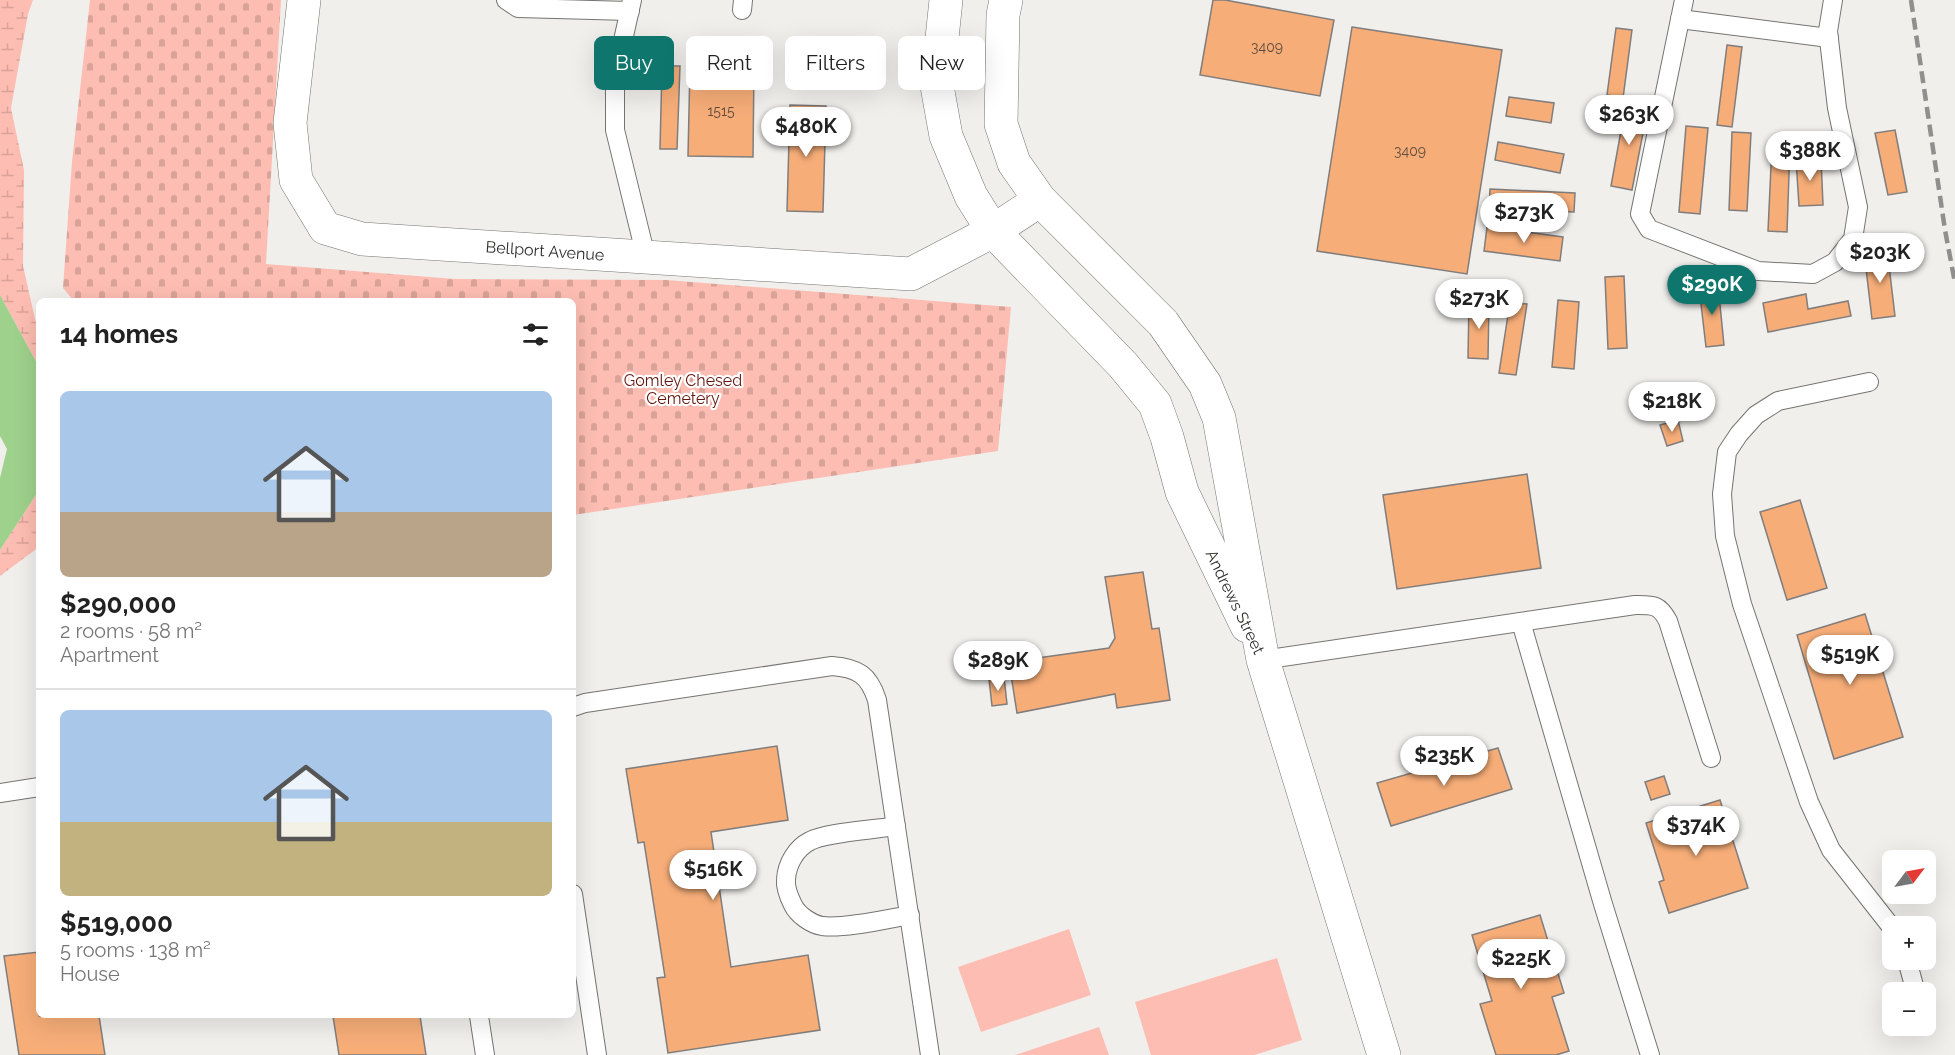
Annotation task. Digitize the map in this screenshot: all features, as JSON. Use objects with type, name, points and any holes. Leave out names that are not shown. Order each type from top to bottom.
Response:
[{"type":"street","name":"Bellport Avenue","points":[[304,0],[290,123],[296,180],[325,228],[362,239],[911,274],[993,231],[1040,200]]},
{"type":"street","name":"Andrews Street","points":[[946,0],[937,86],[946,136],[971,196],[993,231],[1123,365],[1155,404],[1182,492],[1263,660]]},
{"type":"street","name":"Andrews Street","points":[[1006,0],[1003,15],[1001,124],[1014,163],[1040,200],[1163,323],[1205,384],[1220,418],[1263,660]]},
{"type":"street","points":[[1263,660],[1384,1055]]},
{"type":"lane","points":[[506,0],[518,8],[631,6],[615,76],[615,130],[646,257]]},
{"type":"lane","points":[[1684,0],[1640,214],[1649,229],[1758,271],[1813,274],[1835,262],[1853,239],[1858,207],[1837,108],[1828,31],[1833,0]]},
{"type":"lane","points":[[1680,19],[1829,38]]},
{"type":"lane","points":[[1869,382],[1778,401],[1756,415],[1727,452],[1722,494],[1725,536],[1742,604],[1809,802],[1831,850],[1883,916]]},
{"type":"lane","points":[[1263,660],[1635,604],[1653,605],[1663,611],[1668,621],[1711,758]]},
{"type":"lane","points":[[1521,622],[1603,904],[1650,1055]]},
{"type":"lane","points":[[576,706],[821,668],[848,667],[862,674],[872,685],[877,700],[930,1055]]},
{"type":"lane","points":[[0,793],[36,787]]},
{"type":"lane","points":[[896,826],[809,841],[797,851],[789,865],[786,879],[788,895],[795,909],[807,919],[821,926],[837,926],[910,915]]},
{"type":"lane","points":[[576,914],[597,1055]]},
{"type":"lane","points":[[479,1018],[485,1055]]},
{"type":"green space","points":[[0,0],[33,0],[28,14],[11,108],[24,170],[23,266],[36,323],[36,361],[0,295]]},
{"type":"green space","name":"Gomley Chesed Cemetery","points":[[90,0],[281,0],[266,264],[455,279],[666,280],[1011,307],[998,451],[576,515],[576,298],[71,298],[63,288],[72,162]]},
{"type":"green space","points":[[36,495],[36,549],[0,576],[0,550]]},
{"type":"green space","points":[[1069,929],[1091,995],[981,1032],[958,967]]},
{"type":"green space","points":[[1277,958],[1302,1040],[1254,1055],[1151,1055],[1135,1002]]},
{"type":"green space","points":[[1099,1027],[1109,1055],[1015,1055]]},
{"type":"shaded area","points":[[0,295],[36,361],[36,495],[0,550],[0,478],[7,449],[0,436]]},
{"type":"building","points":[[1213,0],[1225,0],[1334,20],[1320,96],[1200,75]]},
{"type":"building","points":[[1352,27],[1502,50],[1467,274],[1317,251]]},
{"type":"building","points":[[1616,28],[1632,30],[1623,98],[1607,95]]},
{"type":"building","points":[[1727,45],[1742,47],[1732,127],[1717,125]]},
{"type":"building","points":[[674,66],[680,66],[677,149],[660,149],[661,90],[674,90]]},
{"type":"building","points":[[689,90],[754,90],[753,157],[688,156]]},
{"type":"building","points":[[1509,97],[1554,103],[1551,123],[1506,116]]},
{"type":"building","points":[[1626,103],[1648,107],[1632,190],[1611,186]]},
{"type":"building","points":[[790,105],[826,106],[823,212],[787,211]]},
{"type":"building","points":[[1686,126],[1708,128],[1700,214],[1679,212]]},
{"type":"building","points":[[1895,130],[1907,192],[1888,195],[1875,133]]},
{"type":"building","points":[[1732,132],[1751,133],[1747,211],[1729,210]]},
{"type":"building","points":[[1498,142],[1564,154],[1560,173],[1495,160]]},
{"type":"building","points":[[1772,145],[1790,145],[1787,232],[1768,231]]},
{"type":"building","points":[[1821,158],[1823,205],[1799,206],[1796,159]]},
{"type":"building","points":[[1490,189],[1575,193],[1574,212],[1489,209]]},
{"type":"building","points":[[1487,227],[1563,237],[1560,261],[1484,251]]},
{"type":"building","points":[[1887,249],[1895,316],[1872,319],[1864,252]]},
{"type":"building","points":[[1624,276],[1627,348],[1608,349],[1605,277]]},
{"type":"building","points":[[1718,285],[1724,345],[1706,347],[1699,287]]},
{"type":"building","points":[[1806,294],[1808,309],[1848,301],[1851,316],[1768,332],[1763,303]]},
{"type":"building","points":[[1558,300],[1579,302],[1574,369],[1552,367]]},
{"type":"building","points":[[1469,301],[1489,301],[1488,359],[1468,358]]},
{"type":"building","points":[[1510,302],[1527,304],[1516,375],[1499,373]]},
{"type":"building","points":[[1678,420],[1683,441],[1667,446],[1660,425]]},
{"type":"building","points":[[1527,474],[1541,568],[1397,589],[1383,495]]},
{"type":"building","points":[[1800,500],[1827,588],[1787,600],[1760,512]]},
{"type":"building","points":[[1143,572],[1152,629],[1159,628],[1170,700],[1117,708],[1115,694],[1017,713],[1009,662],[1109,648],[1115,638],[1105,577]]},
{"type":"building","points":[[1865,614],[1903,737],[1834,759],[1797,635]]},
{"type":"building","points":[[1004,677],[1007,704],[992,706],[989,679]]},
{"type":"building","points":[[777,746],[788,820],[711,832],[731,967],[808,955],[820,1030],[668,1053],[657,978],[665,977],[644,842],[638,843],[626,769]]},
{"type":"building","points":[[1498,748],[1512,789],[1391,826],[1377,783]]},
{"type":"building","points":[[1664,776],[1670,794],[1651,800],[1645,782]]},
{"type":"building","points":[[1720,800],[1748,888],[1669,913],[1659,882],[1664,880],[1646,823]]},
{"type":"building","points":[[1540,915],[1564,993],[1552,997],[1569,1051],[1556,1055],[1496,1055],[1480,1004],[1492,1001],[1472,935]]},
{"type":"building","points":[[36,952],[36,1018],[99,1018],[105,1055],[19,1055],[4,956]]},
{"type":"building","points":[[333,1018],[420,1018],[426,1055],[339,1055]]},
{"type":"railway","points":[[1911,0],[1955,283]]}]
